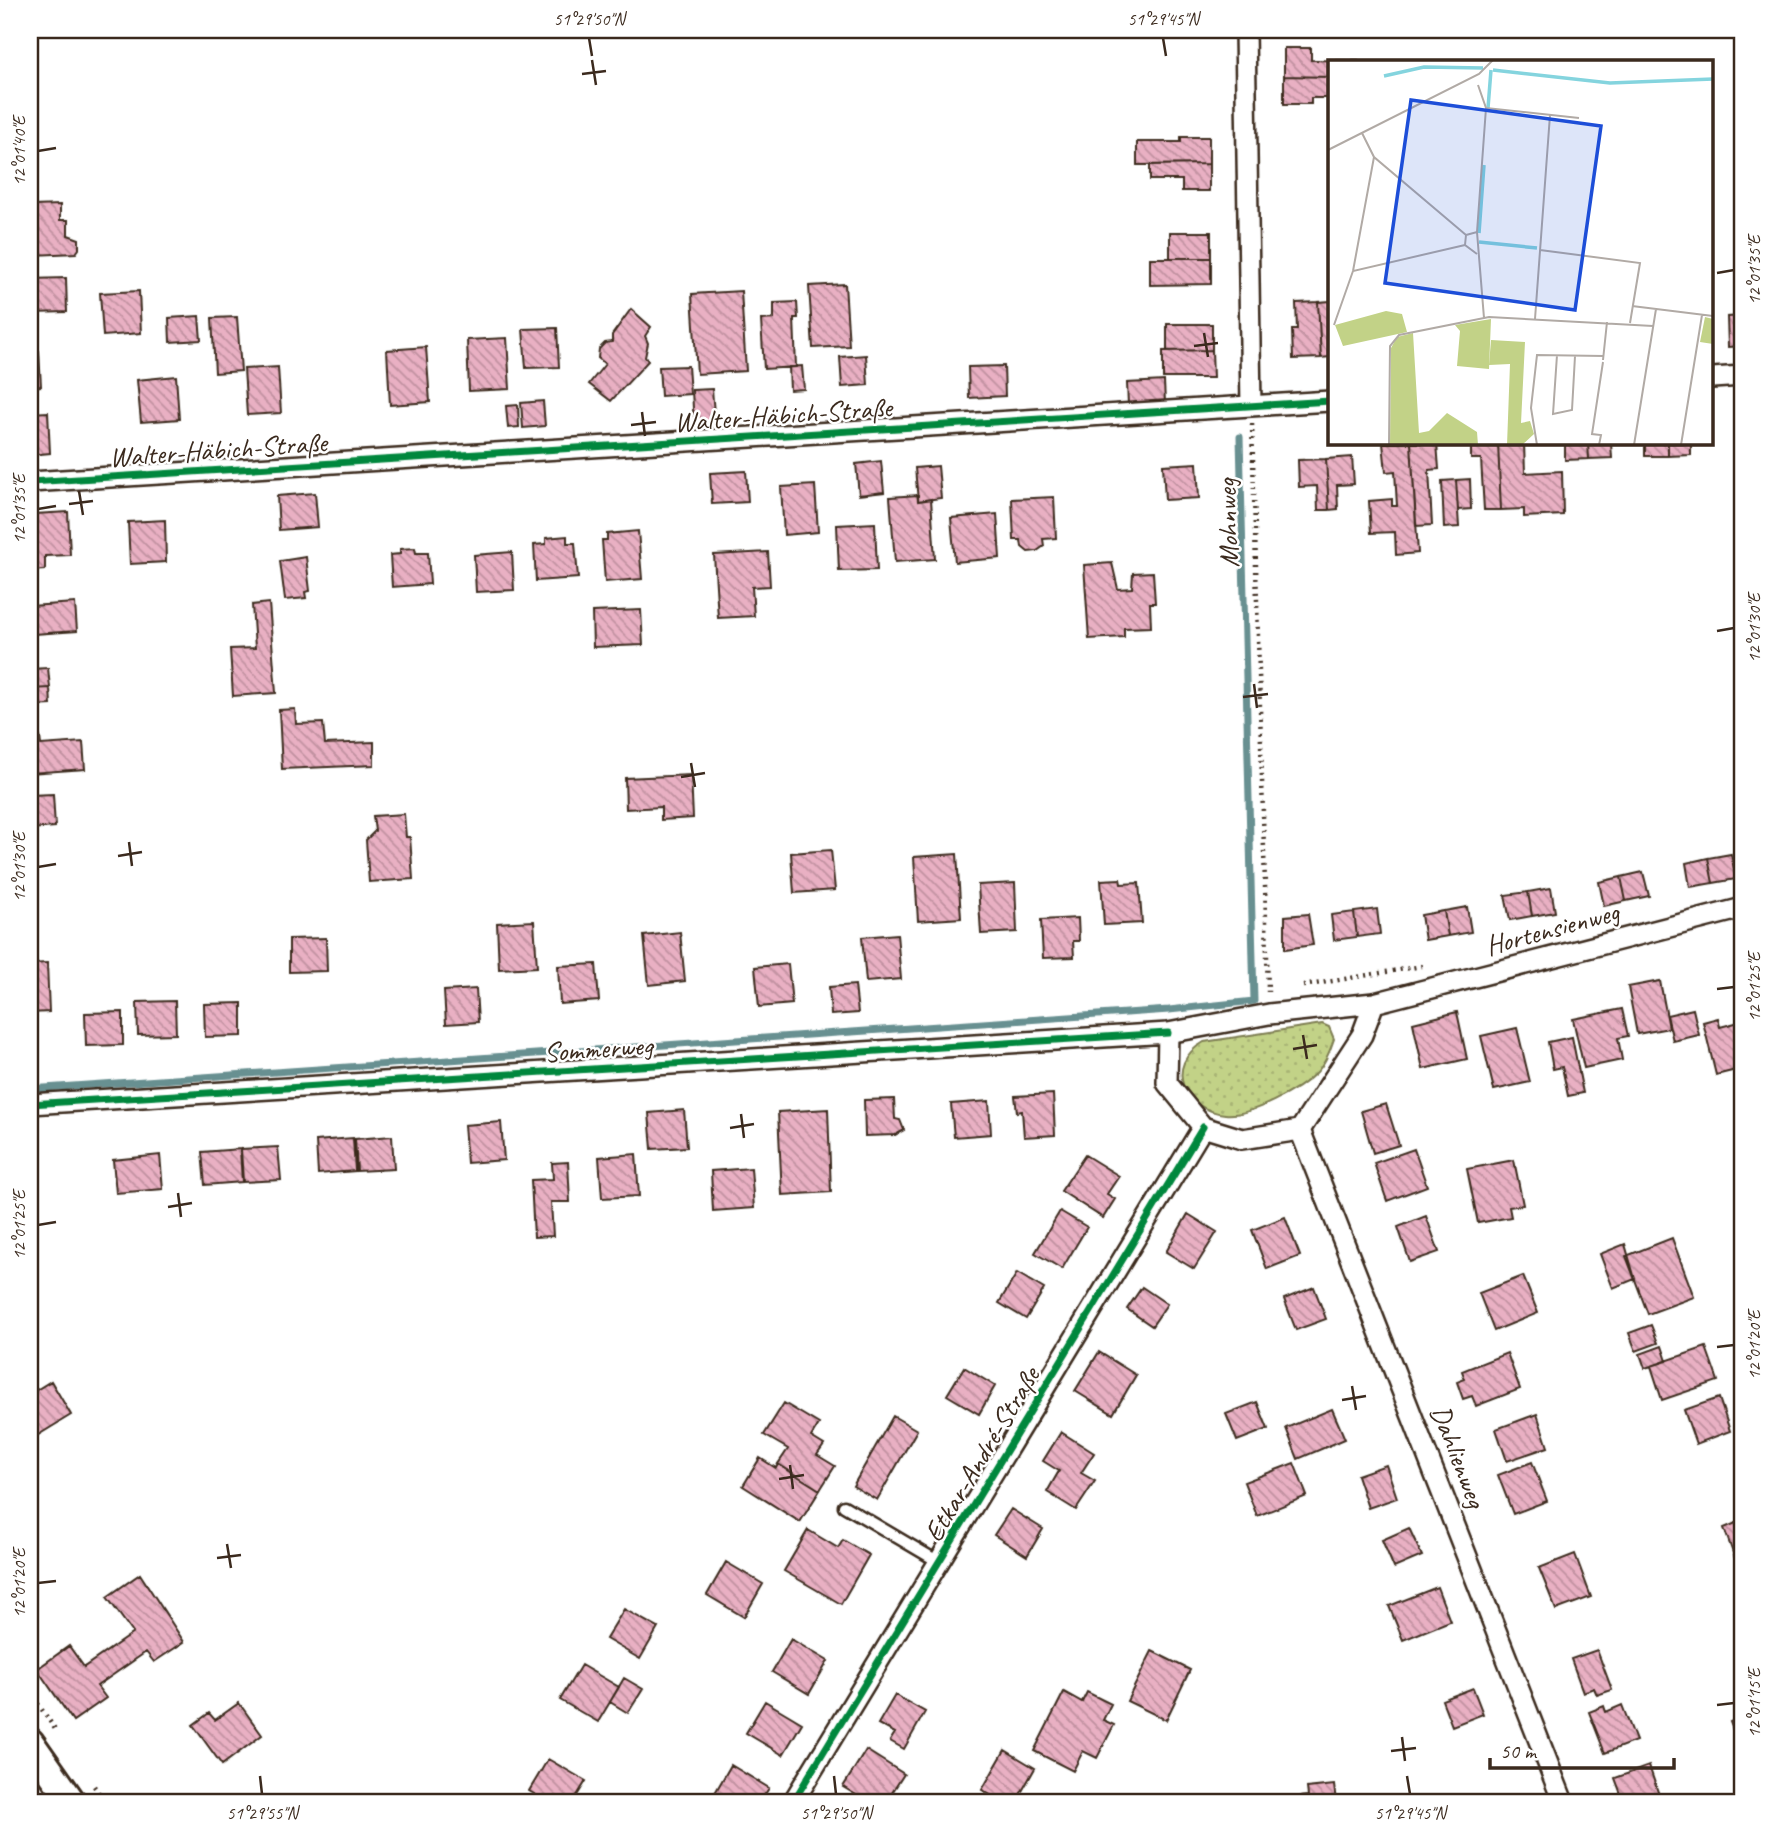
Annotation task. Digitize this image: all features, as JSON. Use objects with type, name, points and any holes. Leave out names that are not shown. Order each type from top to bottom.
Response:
[{"type":"street","points":[[1245,30],[1251,405]]},
{"type":"street","points":[[1714,378],[1743,376]]},
{"type":"street","name":"Walter-Häbich-Straße","points":[[30,482],[1328,401]]},
{"type":"street","name":"Hortensienweg","points":[[1269,1014],[1374,1003],[1743,908]]},
{"type":"street","points":[[1168,1033],[1167,1083],[1203,1127],[1242,1139],[1300,1130],[1362,1035],[1374,1003]]},
{"type":"street","name":"Sommerweg","points":[[30,1104],[1168,1033],[1269,1014]]},
{"type":"street","name":"Etkar-André-Straße","points":[[793,1802],[1203,1127]]},
{"type":"street","name":"Dahlienweg","points":[[1300,1130],[1563,1802]]},
{"type":"street","points":[[30,1742],[72,1802]]},
{"type":"lane","points":[[844,1506],[940,1562]]},
{"type":"green space","points":[[1322,1024],[1329,1027],[1334,1039],[1320,1069],[1299,1087],[1274,1101],[1247,1111],[1225,1114],[1210,1111],[1198,1104],[1189,1096],[1183,1085],[1184,1062],[1191,1052],[1204,1042]]},
{"type":"building","points":[[1284,48],[1311,48],[1311,60],[1328,60],[1328,77],[1284,76]]},
{"type":"building","points":[[1284,76],[1328,77],[1328,98],[1311,98],[1311,104],[1284,104]]},
{"type":"building","points":[[1181,137],[1209,137],[1209,164],[1137,165],[1137,142],[1181,142]]},
{"type":"building","points":[[1209,164],[1209,191],[1182,191],[1182,180],[1150,180],[1150,165]]},
{"type":"building","points":[[60,205],[60,220],[68,220],[68,235],[79,239],[79,249],[76,253],[34,255],[33,206]]},
{"type":"building","points":[[1170,232],[1211,232],[1211,258],[1170,258]]},
{"type":"building","points":[[1150,258],[1211,258],[1211,284],[1150,285]]},
{"type":"building","points":[[66,278],[67,312],[31,313],[30,279]]},
{"type":"building","points":[[845,284],[849,346],[813,348],[809,286]]},
{"type":"building","points":[[139,291],[141,333],[103,336],[100,293]]},
{"type":"building","points":[[741,291],[746,371],[697,374],[692,294]]},
{"type":"building","points":[[1328,301],[1328,357],[1321,358],[1318,302]]},
{"type":"building","points":[[797,302],[798,318],[794,318],[796,367],[764,369],[761,320],[774,319],[774,303]]},
{"type":"building","points":[[1318,302],[1321,358],[1293,359],[1292,330],[1297,330],[1296,303]]},
{"type":"building","points":[[631,309],[651,327],[645,336],[648,343],[645,357],[648,361],[611,401],[589,384],[605,364],[598,358],[599,349],[605,343],[612,342],[612,335]]},
{"type":"building","points":[[199,316],[201,340],[170,342],[169,318]]},
{"type":"building","points":[[1743,316],[1743,346],[1728,347],[1727,317]]},
{"type":"building","points":[[237,317],[241,371],[215,373],[212,318]]},
{"type":"building","points":[[1167,324],[1212,324],[1212,350],[1167,351]]},
{"type":"building","points":[[557,328],[559,367],[526,368],[523,329]]},
{"type":"building","points":[[507,338],[510,389],[469,391],[467,340]]},
{"type":"building","points":[[426,347],[430,402],[390,405],[387,350]]},
{"type":"building","points":[[1212,350],[1213,378],[1163,378],[1163,351]]},
{"type":"building","points":[[30,351],[39,351],[41,386],[30,387]]},
{"type":"building","points":[[866,355],[868,385],[842,387],[840,357]]},
{"type":"building","points":[[688,366],[690,394],[661,396],[659,367]]},
{"type":"building","points":[[802,366],[804,389],[790,390],[789,367]]},
{"type":"building","points":[[1004,366],[1005,396],[969,398],[968,367]]},
{"type":"building","points":[[278,367],[281,413],[247,415],[244,369]]},
{"type":"building","points":[[176,376],[179,419],[141,422],[137,380]]},
{"type":"building","points":[[1164,381],[1165,403],[1128,405],[1127,383]]},
{"type":"building","points":[[712,389],[715,426],[694,427],[692,390]]},
{"type":"building","points":[[543,401],[545,426],[523,428],[521,403]]},
{"type":"building","points":[[518,405],[519,427],[508,428],[506,406]]},
{"type":"building","points":[[48,412],[50,453],[30,455],[30,413]]},
{"type":"building","points":[[1738,427],[1743,427],[1743,452],[1741,452]]},
{"type":"building","points":[[1383,444],[1411,444],[1418,553],[1396,555],[1395,532],[1371,533],[1369,501],[1392,499],[1392,506],[1397,506],[1395,471],[1386,472]]},
{"type":"building","points":[[1411,444],[1437,444],[1439,469],[1429,470],[1432,525],[1416,526]]},
{"type":"building","points":[[1471,444],[1498,444],[1501,510],[1484,510],[1481,459],[1471,459]]},
{"type":"building","points":[[1498,444],[1524,444],[1525,473],[1562,471],[1563,515],[1524,517],[1524,509],[1501,510]]},
{"type":"building","points":[[1565,444],[1588,444],[1589,459],[1565,460]]},
{"type":"building","points":[[1588,444],[1611,444],[1612,458],[1589,459]]},
{"type":"building","points":[[1645,444],[1668,444],[1668,456],[1645,456]]},
{"type":"building","points":[[1668,444],[1691,444],[1691,455],[1668,456]]},
{"type":"building","points":[[1352,457],[1354,484],[1337,485],[1338,509],[1329,510],[1326,459]]},
{"type":"building","points":[[1326,459],[1329,510],[1318,510],[1317,486],[1299,487],[1298,460]]},
{"type":"building","points":[[881,461],[884,492],[859,495],[856,464]]},
{"type":"building","points":[[1197,463],[1199,498],[1165,500],[1163,465]]},
{"type":"building","points":[[938,466],[941,498],[918,501],[915,468]]},
{"type":"building","points":[[746,471],[748,502],[712,504],[710,473]]},
{"type":"building","points":[[1470,479],[1471,509],[1458,510],[1456,480]]},
{"type":"building","points":[[1456,480],[1459,527],[1444,528],[1442,481]]},
{"type":"building","points":[[815,485],[818,532],[784,535],[781,487]]},
{"type":"building","points":[[315,493],[318,527],[279,530],[277,496]]},
{"type":"building","points":[[918,495],[918,501],[931,499],[935,559],[895,562],[890,497]]},
{"type":"building","points":[[1054,497],[1056,538],[1043,539],[1044,546],[1037,551],[1028,552],[1022,547],[1021,540],[1014,540],[1012,499]]},
{"type":"building","points":[[68,512],[70,555],[45,556],[45,570],[30,571],[30,522],[35,522],[35,514]]},
{"type":"building","points":[[997,514],[1000,558],[955,562],[951,518]]},
{"type":"building","points":[[165,520],[166,562],[130,564],[128,522]]},
{"type":"building","points":[[875,523],[877,570],[839,571],[837,525]]},
{"type":"building","points":[[638,531],[642,579],[605,582],[602,540],[607,540],[607,534]]},
{"type":"building","points":[[567,536],[567,543],[575,543],[578,578],[536,581],[534,545],[546,544],[546,538]]},
{"type":"building","points":[[415,548],[416,553],[428,553],[430,584],[392,587],[390,555],[400,554],[400,549]]},
{"type":"building","points":[[512,552],[514,590],[476,592],[474,555]]},
{"type":"building","points":[[768,552],[770,586],[752,587],[754,616],[718,618],[714,555]]},
{"type":"building","points":[[306,557],[310,591],[305,592],[306,598],[285,600],[280,561]]},
{"type":"building","points":[[1112,563],[1118,589],[1132,588],[1133,573],[1153,572],[1155,603],[1150,603],[1151,627],[1124,628],[1124,637],[1089,639],[1084,565]]},
{"type":"building","points":[[75,603],[77,631],[34,634],[35,640],[30,641],[30,606]]},
{"type":"building","points":[[269,603],[276,693],[233,696],[230,649],[255,648],[252,605]]},
{"type":"building","points":[[641,610],[643,645],[593,647],[592,612]]},
{"type":"building","points":[[48,668],[50,688],[30,689],[30,669]]},
{"type":"building","points":[[50,688],[51,705],[32,706],[34,738],[40,737],[41,745],[83,742],[85,769],[30,773],[30,689]]},
{"type":"building","points":[[295,709],[296,724],[323,723],[325,744],[374,742],[374,765],[282,769],[279,710]]},
{"type":"building","points":[[691,775],[693,818],[661,820],[661,807],[626,809],[625,778]]},
{"type":"building","points":[[53,794],[55,827],[30,829],[30,795]]},
{"type":"building","points":[[404,814],[406,837],[410,837],[413,879],[369,882],[366,840],[375,831],[373,816]]},
{"type":"building","points":[[831,850],[835,890],[794,893],[791,853]]},
{"type":"building","points":[[957,854],[961,918],[918,921],[914,857]]},
{"type":"building","points":[[1731,854],[1736,879],[1713,883],[1708,858]]},
{"type":"building","points":[[1708,858],[1713,883],[1690,887],[1686,863]]},
{"type":"building","points":[[1643,872],[1649,896],[1626,901],[1621,877]]},
{"type":"building","points":[[1621,877],[1626,901],[1604,906],[1599,882]]},
{"type":"building","points":[[1120,879],[1121,884],[1139,883],[1142,923],[1104,925],[1101,880]]},
{"type":"building","points":[[1015,883],[1017,932],[981,934],[978,885]]},
{"type":"building","points":[[1551,888],[1555,912],[1532,916],[1528,892]]},
{"type":"building","points":[[1528,892],[1532,916],[1510,920],[1505,895]]},
{"type":"building","points":[[1467,907],[1471,932],[1448,936],[1444,911]]},
{"type":"building","points":[[1377,909],[1380,934],[1357,937],[1354,912]]},
{"type":"building","points":[[1444,911],[1448,936],[1425,940],[1421,915]]},
{"type":"building","points":[[1354,912],[1357,937],[1334,940],[1331,915]]},
{"type":"building","points":[[1308,914],[1313,945],[1285,949],[1285,916]]},
{"type":"building","points":[[1078,918],[1079,941],[1073,941],[1074,957],[1043,958],[1041,920]]},
{"type":"building","points":[[534,921],[537,967],[499,969],[497,923]]},
{"type":"building","points":[[680,932],[685,981],[649,985],[644,936]]},
{"type":"building","points":[[897,934],[901,979],[866,982],[862,937]]},
{"type":"building","points":[[326,938],[327,971],[289,972],[289,939]]},
{"type":"building","points":[[47,963],[49,1012],[30,1013],[30,964]]},
{"type":"building","points":[[596,964],[599,1001],[560,1004],[558,966]]},
{"type":"building","points":[[788,964],[792,1004],[759,1007],[755,967]]},
{"type":"building","points":[[1660,981],[1669,1028],[1637,1034],[1628,987]]},
{"type":"building","points":[[855,985],[858,1013],[831,1015],[829,987]]},
{"type":"building","points":[[476,989],[478,1022],[446,1024],[444,991]]},
{"type":"building","points":[[175,1001],[176,1034],[138,1035],[137,1002]]},
{"type":"building","points":[[242,1003],[242,1036],[205,1037],[204,1004]]},
{"type":"building","points":[[1622,1009],[1628,1036],[1618,1038],[1622,1060],[1584,1068],[1573,1019]]},
{"type":"building","points":[[1693,1009],[1699,1035],[1673,1041],[1667,1015]]},
{"type":"building","points":[[123,1012],[123,1045],[86,1046],[85,1013]]},
{"type":"building","points":[[1457,1012],[1467,1059],[1423,1069],[1413,1023]]},
{"type":"building","points":[[1718,1018],[1720,1027],[1743,1021],[1743,1082],[1740,1069],[1716,1075],[1703,1022]]},
{"type":"building","points":[[1517,1028],[1530,1082],[1494,1090],[1481,1036]]},
{"type":"building","points":[[1572,1037],[1583,1093],[1568,1096],[1562,1067],[1553,1069],[1548,1042]]},
{"type":"building","points":[[1053,1094],[1055,1135],[1024,1137],[1022,1111],[1017,1112],[1015,1096]]},
{"type":"building","points":[[894,1099],[895,1119],[900,1120],[904,1130],[895,1135],[865,1136],[864,1100]]},
{"type":"building","points":[[989,1101],[991,1134],[954,1137],[951,1104]]},
{"type":"building","points":[[1386,1104],[1399,1145],[1373,1153],[1361,1111]]},
{"type":"building","points":[[828,1109],[831,1192],[782,1195],[778,1112]]},
{"type":"building","points":[[684,1110],[687,1147],[652,1149],[649,1113]]},
{"type":"building","points":[[501,1122],[504,1160],[467,1163],[464,1125]]},
{"type":"building","points":[[392,1136],[394,1169],[357,1171],[355,1139]]},
{"type":"building","points":[[353,1138],[355,1171],[318,1174],[316,1141]]},
{"type":"building","points":[[278,1147],[281,1180],[243,1182],[241,1149]]},
{"type":"building","points":[[240,1149],[242,1182],[205,1185],[202,1152]]},
{"type":"building","points":[[1414,1149],[1427,1186],[1387,1201],[1374,1163]]},
{"type":"building","points":[[636,1154],[639,1196],[602,1198],[599,1157]]},
{"type":"building","points":[[160,1155],[163,1189],[116,1193],[113,1160]]},
{"type":"building","points":[[1085,1155],[1119,1176],[1107,1194],[1115,1199],[1103,1218],[1061,1191]]},
{"type":"building","points":[[1514,1160],[1523,1205],[1509,1207],[1511,1217],[1478,1223],[1467,1169]]},
{"type":"building","points":[[568,1162],[570,1202],[551,1202],[553,1236],[534,1237],[531,1180],[553,1179],[552,1163]]},
{"type":"building","points":[[751,1168],[754,1208],[713,1211],[711,1171]]},
{"type":"building","points":[[1060,1211],[1087,1227],[1062,1269],[1035,1253]]},
{"type":"building","points":[[1188,1214],[1217,1232],[1194,1269],[1166,1252]]},
{"type":"building","points":[[1426,1216],[1439,1252],[1410,1262],[1398,1227]]},
{"type":"building","points":[[1285,1217],[1300,1256],[1267,1269],[1252,1230]]},
{"type":"building","points":[[1672,1238],[1694,1297],[1648,1314],[1626,1256]]},
{"type":"building","points":[[1625,1244],[1635,1279],[1613,1288],[1600,1254]]},
{"type":"building","points":[[1017,1273],[1044,1289],[1026,1319],[999,1303]]},
{"type":"building","points":[[1523,1276],[1538,1313],[1494,1331],[1479,1293]]},
{"type":"building","points":[[1142,1287],[1167,1304],[1152,1326],[1127,1309]]},
{"type":"building","points":[[1314,1287],[1326,1319],[1296,1330],[1284,1299]]},
{"type":"building","points":[[1651,1325],[1658,1343],[1636,1351],[1629,1333]]},
{"type":"building","points":[[1662,1346],[1667,1361],[1645,1368],[1640,1354]]},
{"type":"building","points":[[1706,1347],[1718,1381],[1662,1400],[1651,1366]]},
{"type":"building","points":[[1099,1352],[1136,1375],[1113,1414],[1075,1391]]},
{"type":"building","points":[[1507,1353],[1520,1389],[1476,1406],[1472,1396],[1463,1399],[1457,1382],[1465,1379],[1462,1371]]},
{"type":"building","points":[[964,1367],[995,1386],[979,1414],[947,1395]]},
{"type":"building","points":[[51,1381],[71,1415],[30,1440],[30,1394]]},
{"type":"building","points":[[1719,1398],[1730,1431],[1696,1444],[1684,1410]]},
{"type":"building","points":[[1257,1402],[1268,1429],[1237,1441],[1226,1414]]},
{"type":"building","points":[[784,1403],[819,1424],[811,1437],[824,1445],[817,1455],[835,1466],[820,1490],[778,1464],[788,1449],[764,1435]]},
{"type":"building","points":[[1332,1409],[1345,1439],[1298,1459],[1286,1428]]},
{"type":"building","points":[[1537,1414],[1548,1447],[1507,1461],[1496,1429]]},
{"type":"building","points":[[893,1416],[917,1430],[877,1500],[853,1486]]},
{"type":"building","points":[[1061,1432],[1094,1453],[1081,1473],[1095,1481],[1076,1510],[1047,1492],[1059,1471],[1043,1461]]},
{"type":"building","points":[[760,1458],[776,1468],[778,1464],[820,1490],[800,1522],[743,1486]]},
{"type":"building","points":[[1532,1462],[1547,1501],[1513,1514],[1498,1475]]},
{"type":"building","points":[[1294,1463],[1307,1496],[1257,1516],[1244,1482]]},
{"type":"building","points":[[1386,1465],[1397,1498],[1368,1508],[1357,1475]]},
{"type":"building","points":[[1011,1509],[1043,1529],[1027,1556],[994,1535]]},
{"type":"building","points":[[1743,1520],[1743,1562],[1737,1564],[1724,1528]]},
{"type":"building","points":[[1409,1528],[1422,1556],[1394,1568],[1382,1540]]},
{"type":"building","points":[[808,1530],[838,1548],[843,1540],[869,1555],[841,1604],[784,1571]]},
{"type":"building","points":[[1575,1554],[1591,1597],[1556,1610],[1539,1568]]},
{"type":"building","points":[[726,1562],[763,1584],[744,1617],[707,1595]]},
{"type":"building","points":[[140,1574],[184,1642],[154,1662],[146,1652],[97,1686],[106,1698],[73,1721],[37,1669],[69,1646],[84,1667],[133,1633],[107,1597]]},
{"type":"building","points":[[1437,1587],[1450,1621],[1403,1640],[1389,1606]]},
{"type":"building","points":[[624,1609],[658,1628],[640,1659],[606,1639]]},
{"type":"building","points":[[791,1639],[828,1661],[809,1694],[772,1672]]},
{"type":"building","points":[[1597,1650],[1612,1690],[1597,1695],[1594,1688],[1583,1692],[1571,1659]]},
{"type":"building","points":[[1152,1651],[1190,1670],[1166,1720],[1127,1701]]},
{"type":"building","points":[[581,1665],[619,1687],[598,1722],[560,1700]]},
{"type":"building","points":[[624,1678],[643,1689],[628,1713],[610,1702]]},
{"type":"building","points":[[1473,1688],[1483,1714],[1452,1726],[1442,1700]]},
{"type":"building","points":[[1064,1692],[1082,1702],[1087,1692],[1111,1704],[1103,1720],[1114,1725],[1097,1758],[1083,1751],[1073,1771],[1034,1751]]},
{"type":"building","points":[[895,1695],[925,1712],[904,1749],[890,1741],[895,1733],[878,1724]]},
{"type":"building","points":[[765,1701],[802,1723],[783,1755],[746,1733]]},
{"type":"building","points":[[239,1703],[262,1735],[222,1765],[193,1725],[209,1713],[215,1720]]},
{"type":"building","points":[[1622,1705],[1636,1741],[1605,1753],[1589,1712],[1604,1706],[1606,1712]]},
{"type":"building","points":[[1743,1716],[1743,1756],[1730,1722]]},
{"type":"building","points":[[866,1750],[904,1774],[886,1802],[868,1802],[843,1787]]},
{"type":"building","points":[[1005,1750],[1035,1768],[1016,1802],[1003,1802],[982,1790]]},
{"type":"building","points":[[548,1759],[586,1781],[573,1802],[548,1802],[529,1791]]},
{"type":"building","points":[[731,1765],[769,1788],[760,1802],[720,1802],[712,1798]]},
{"type":"building","points":[[1649,1766],[1660,1798],[1650,1802],[1624,1802],[1615,1778]]},
{"type":"building","points":[[1334,1785],[1336,1802],[1290,1802],[1290,1798],[1308,1796],[1307,1788]]},
{"type":"waterway","points":[[30,1089],[1169,1010],[1254,1001],[1240,437]]},
{"type":"cycle path","points":[[30,482],[1328,401]]},
{"type":"cycle path","points":[[30,1104],[1168,1033]]},
{"type":"cycle path","points":[[793,1802],[1203,1127]]}]
